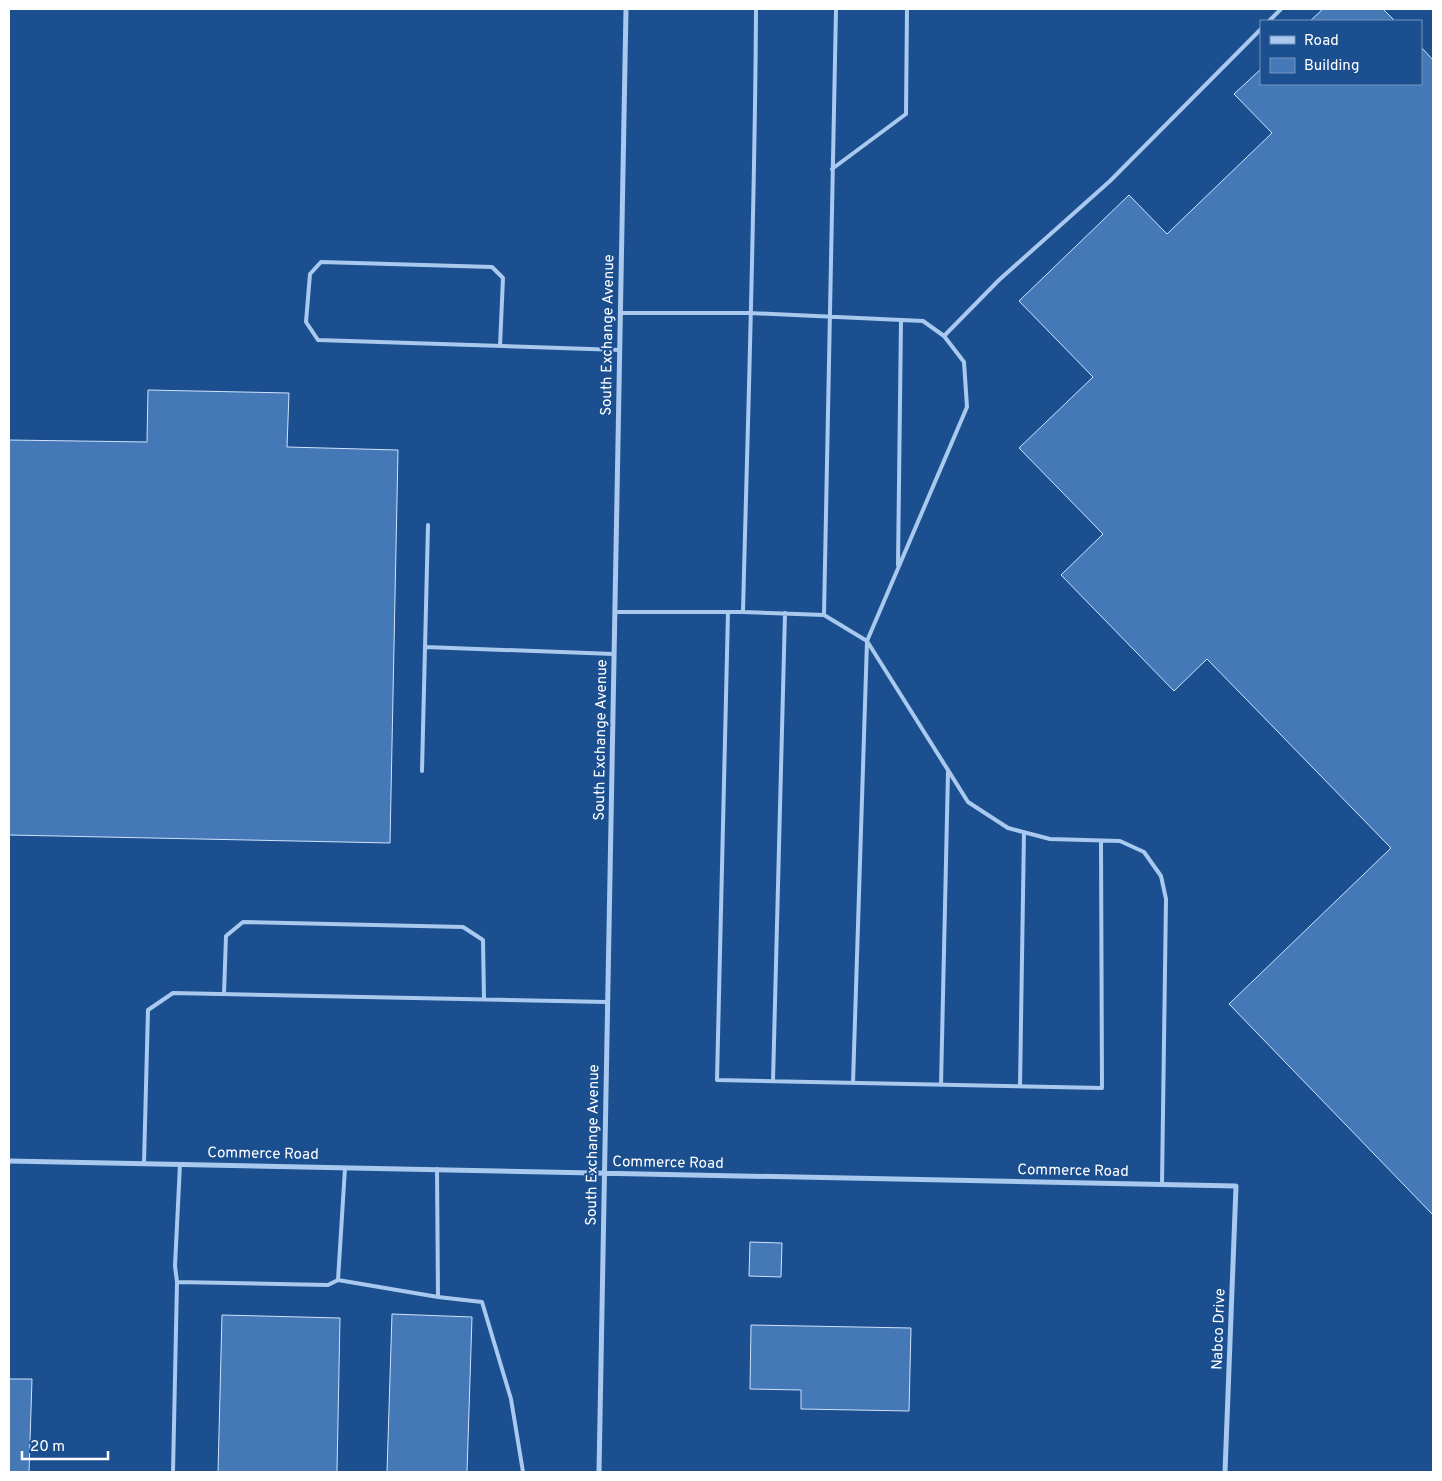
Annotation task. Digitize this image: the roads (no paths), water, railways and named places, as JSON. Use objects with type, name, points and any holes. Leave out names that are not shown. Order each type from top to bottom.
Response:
[{"type":"street","name":"South Exchange Avenue","points":[[599,1472],[626,9]]},
{"type":"street","name":"Commerce Road","points":[[9,1160],[1236,1186]]},
{"type":"street","name":"Nabco Drive","points":[[1225,1472],[1236,1186]]},
{"type":"lane","points":[[743,612],[755,170],[756,9]]},
{"type":"lane","points":[[824,615],[836,9]]},
{"type":"lane","points":[[832,169],[906,114],[907,9]]},
{"type":"lane","points":[[1269,20],[1281,9]]},
{"type":"lane","points":[[944,336],[1000,280],[1110,181],[1260,30]]},
{"type":"lane","points":[[500,346],[503,278],[492,267],[321,262],[310,274],[306,322],[318,340],[620,350]]},
{"type":"lane","points":[[620,313],[750,313],[923,322],[944,336],[964,362],[967,407],[867,641],[853,1083]]},
{"type":"lane","points":[[898,567],[901,320]]},
{"type":"lane","points":[[422,771],[428,525]]},
{"type":"lane","points":[[615,612],[743,612],[824,615],[867,641],[968,802],[1008,828],[1050,839],[1120,841],[1144,852],[1161,876],[1166,899],[1162,1184]]},
{"type":"lane","points":[[728,612],[717,1080],[1102,1088],[1101,841]]},
{"type":"lane","points":[[773,1081],[785,614]]},
{"type":"lane","points":[[425,647],[614,654]]},
{"type":"lane","points":[[942,1085],[948,770]]},
{"type":"lane","points":[[1020,1086],[1024,832]]},
{"type":"lane","points":[[224,994],[226,936],[244,922],[463,926],[483,940],[484,999]]},
{"type":"lane","points":[[144,1163],[148,1010],[173,993],[607,1002]]},
{"type":"lane","points":[[173,1472],[177,1282],[174,1266],[180,1164]]},
{"type":"lane","points":[[338,1280],[344,1168]]},
{"type":"lane","points":[[437,1170],[438,1297]]},
{"type":"lane","points":[[177,1282],[328,1285],[338,1280],[438,1297],[482,1302],[511,1399],[523,1472]]}]
